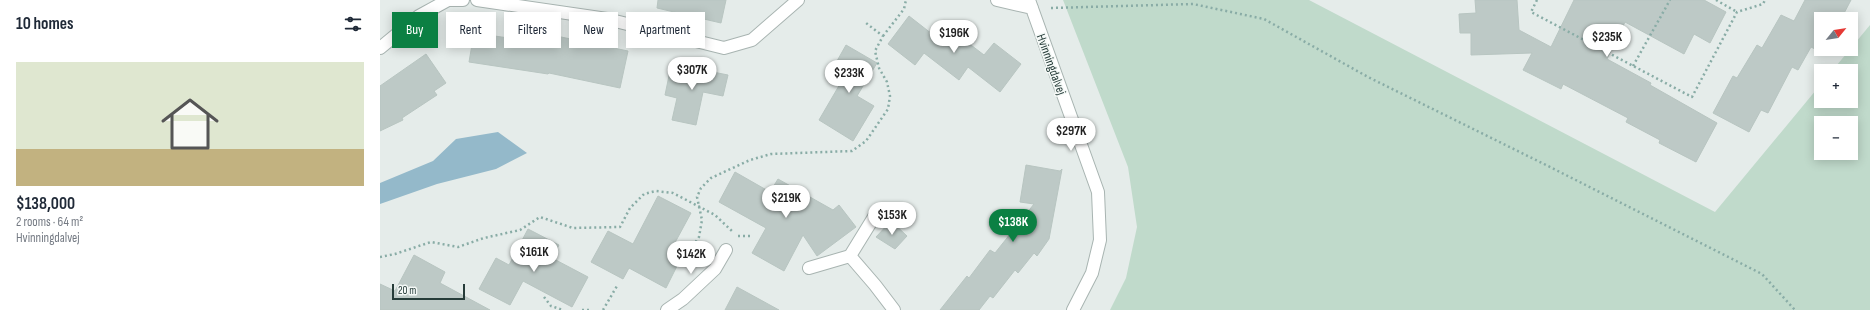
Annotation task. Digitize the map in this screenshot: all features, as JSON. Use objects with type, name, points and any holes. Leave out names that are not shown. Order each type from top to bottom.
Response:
[{"type":"street","points":[[380,48],[419,16],[448,0],[463,0]]},
{"type":"street","points":[[477,0],[607,19],[724,48],[752,40],[798,0]]},
{"type":"street","points":[[997,0],[1031,4]]},
{"type":"street","name":"Hvinningdalvej","points":[[1031,4],[1098,192],[1100,240],[1092,273],[1073,310]]},
{"type":"street","points":[[809,268],[850,256],[874,216]]},
{"type":"street","points":[[667,310],[683,299],[715,269],[726,250]]},
{"type":"street","points":[[850,256],[894,310]]},
{"type":"path","points":[[715,269],[689,252],[698,237],[702,220],[697,197],[701,188],[711,178],[750,160],[771,154],[852,151],[866,140],[888,109],[890,96],[887,82],[879,68],[874,51],[883,36],[904,9],[906,0]]},
{"type":"path","points":[[1537,0],[1531,12],[1692,97],[1737,12],[1763,4],[1765,0]]},
{"type":"path","points":[[1634,66],[1670,0]]},
{"type":"path","points":[[1716,0],[1737,12]]},
{"type":"path","points":[[1031,4],[1193,4],[1264,19],[1368,77],[1762,274],[1795,310]]},
{"type":"path","points":[[866,23],[883,36]]},
{"type":"path","points":[[380,257],[431,242],[458,247],[484,238],[520,230],[540,217],[573,228],[620,227],[630,208],[644,194],[656,191],[673,193],[699,208],[715,215],[736,236],[750,236]]},
{"type":"path","points":[[603,310],[617,286]]},
{"type":"path","points":[[544,297],[551,306],[563,310]]},
{"type":"path","points":[[582,310],[589,310]]},
{"type":"green space","points":[[1063,0],[1309,0],[1715,212],[1814,92],[1814,108],[1858,108],[1858,64],[1838,64],[1844,56],[1858,56],[1858,40],[1870,25],[1870,310],[1110,310],[1126,278],[1137,227],[1128,167]]},
{"type":"water","points":[[498,132],[527,153],[496,169],[437,184],[380,204],[380,183],[433,161],[456,139]]},
{"type":"building","points":[[658,0],[726,0],[721,23],[705,19],[705,12],[674,12],[657,8]]},
{"type":"building","points":[[1475,0],[1517,0],[1519,30],[1551,47],[1574,0],[1704,0],[1726,12],[1710,43],[1694,34],[1684,54],[1625,22],[1607,59],[1651,83],[1650,85],[1717,123],[1696,162],[1659,143],[1660,140],[1626,122],[1628,118],[1563,84],[1561,89],[1523,70],[1532,53],[1471,55],[1471,33],[1460,33],[1459,14],[1476,13]]},
{"type":"building","points":[[1805,0],[1851,0],[1845,12],[1814,12],[1814,48],[1811,47],[1798,70],[1792,67],[1768,113],[1761,110],[1749,132],[1713,113],[1733,76],[1737,78],[1757,45],[1762,48],[1781,15],[1794,21]]},
{"type":"building","points":[[909,16],[941,41],[950,29],[984,55],[994,43],[1021,64],[1000,92],[968,67],[959,80],[924,53],[915,65],[888,44]]},
{"type":"building","points":[[496,36],[504,37],[504,48],[561,48],[561,37],[569,39],[569,48],[614,48],[628,51],[620,88],[549,73],[469,62],[471,48],[496,48]]},
{"type":"building","points":[[846,45],[877,63],[857,96],[874,106],[853,141],[819,120],[840,84],[828,77]]},
{"type":"building","points":[[426,54],[446,83],[434,91],[437,95],[402,118],[403,120],[380,131],[380,86]]},
{"type":"building","points":[[671,66],[708,74],[708,71],[728,75],[723,96],[703,92],[696,125],[672,120],[677,98],[665,95]]},
{"type":"building","points":[[1026,165],[1060,171],[1062,169],[1049,239],[1037,256],[1034,253],[1018,273],[1015,270],[993,298],[990,296],[979,310],[940,310],[967,276],[969,278],[990,250],[995,253],[1034,204],[1020,202]]},
{"type":"building","points":[[735,172],[770,192],[778,179],[833,210],[839,205],[856,227],[817,256],[803,235],[784,271],[752,253],[766,228],[719,202]]},
{"type":"building","points":[[658,196],[691,213],[671,250],[682,256],[666,288],[629,268],[623,279],[591,262],[608,231],[633,244]]},
{"type":"building","points":[[891,221],[907,236],[895,249],[876,237]]},
{"type":"building","points":[[528,229],[559,245],[552,258],[588,277],[572,307],[523,281],[510,305],[479,289],[496,258],[509,265]]},
{"type":"building","points":[[414,255],[445,272],[440,283],[490,310],[380,310],[380,284],[395,291]]},
{"type":"building","points":[[737,287],[779,310],[725,310]]}]
